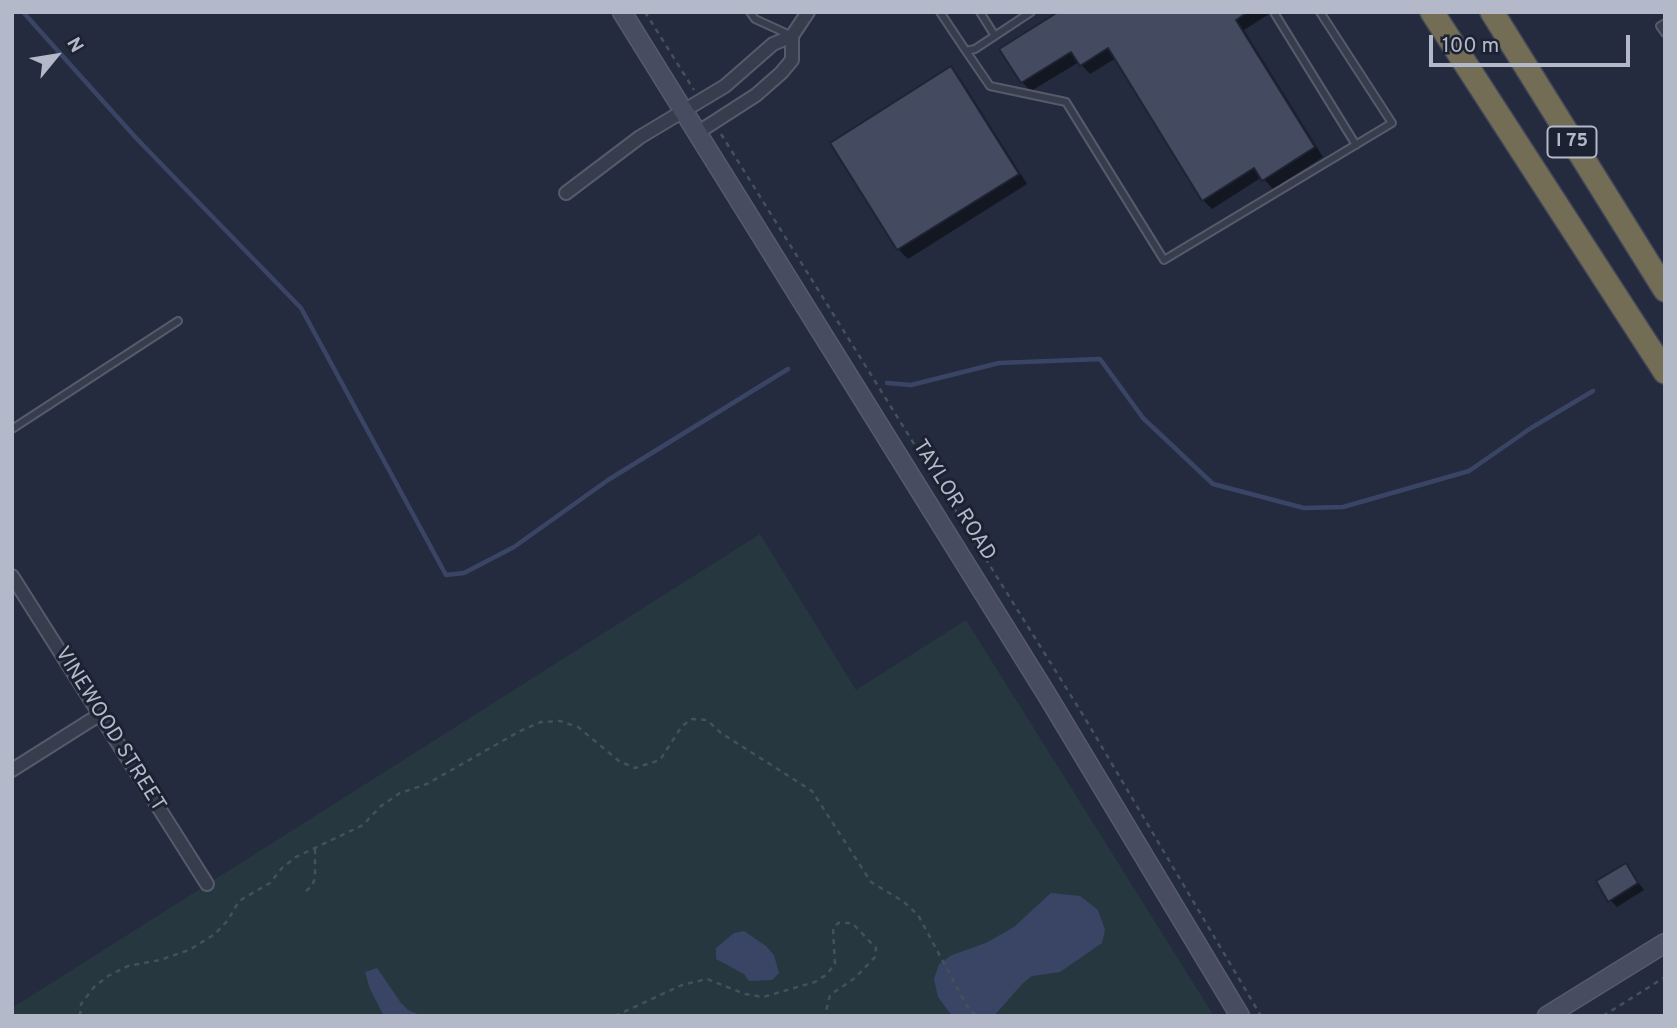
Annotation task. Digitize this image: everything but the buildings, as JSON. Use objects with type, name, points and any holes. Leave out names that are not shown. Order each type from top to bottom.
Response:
[{"type":"highway","name":"I 75","points":[[1432,12],[1665,372]]},
{"type":"highway","name":"I 75","points":[[1492,12],[1665,290]]},
{"type":"street","name":"TAYLOR ROAD","points":[[622,12],[1040,683],[1240,1016]]},
{"type":"street","points":[[566,192],[640,137],[725,86],[773,44],[792,36],[808,12]]},
{"type":"street","points":[[697,133],[756,95],[781,73],[792,60],[792,36]]},
{"type":"street","name":"VINEWOOD STREET","points":[[12,576],[207,884]]},
{"type":"street","points":[[12,770],[99,715]]},
{"type":"street","points":[[1547,1016],[1665,943]]},
{"type":"lane","points":[[750,12],[755,19],[792,36]]},
{"type":"lane","points":[[940,12],[990,86],[1066,102],[1164,260],[1392,123],[1320,12]]},
{"type":"lane","points":[[980,12],[995,36]]},
{"type":"lane","points":[[966,51],[975,49],[1031,12]]},
{"type":"lane","points":[[1278,12],[1275,14],[1356,145]]},
{"type":"lane","points":[[1665,23],[1660,26],[1665,33]]},
{"type":"lane","points":[[12,429],[178,321]]},
{"type":"path","points":[[645,12],[690,85]]},
{"type":"path","points":[[721,134],[1083,715],[1261,1016]]},
{"type":"path","points":[[80,1016],[81,1004],[108,976],[128,966],[160,960],[189,950],[228,920],[239,901],[270,883],[296,857],[363,825],[400,793],[427,784],[520,731],[541,722],[560,721],[578,727],[619,761],[635,768],[660,760],[682,726],[692,719],[707,720],[721,733],[812,791],[871,881],[904,902],[918,915],[967,1006],[976,1016]]},
{"type":"path","points":[[306,891],[315,878],[316,846]]},
{"type":"path","points":[[615,1016],[682,985],[707,979],[763,998],[815,982],[826,975],[835,964],[833,929],[838,923],[852,923],[876,948],[875,957],[855,978],[830,995],[825,1016]]},
{"type":"path","points":[[1603,1016],[1665,977]]},
{"type":"shaded area","points":[[760,534],[856,690],[966,620],[1214,1016],[12,1016],[12,1008]]},
{"type":"water","points":[[1051,893],[1080,896],[1098,910],[1105,930],[1102,943],[1060,972],[1032,976],[994,1016],[952,1016],[938,997],[934,979],[939,964],[952,955],[986,943],[1014,927]]},
{"type":"water","points":[[744,931],[774,955],[779,973],[772,980],[749,981],[744,974],[716,959],[716,948],[734,933]]},
{"type":"water","points":[[377,968],[401,1003],[408,1010],[423,1016],[384,1016],[370,989],[365,972]]},
{"type":"waterway","points":[[23,12],[137,139],[301,308],[446,575],[464,573],[514,547],[608,480],[788,369]]},
{"type":"waterway","points":[[887,383],[911,385],[999,363],[1100,359],[1143,418],[1213,484],[1304,508],[1343,507],[1469,471],[1531,428],[1593,391]]}]
